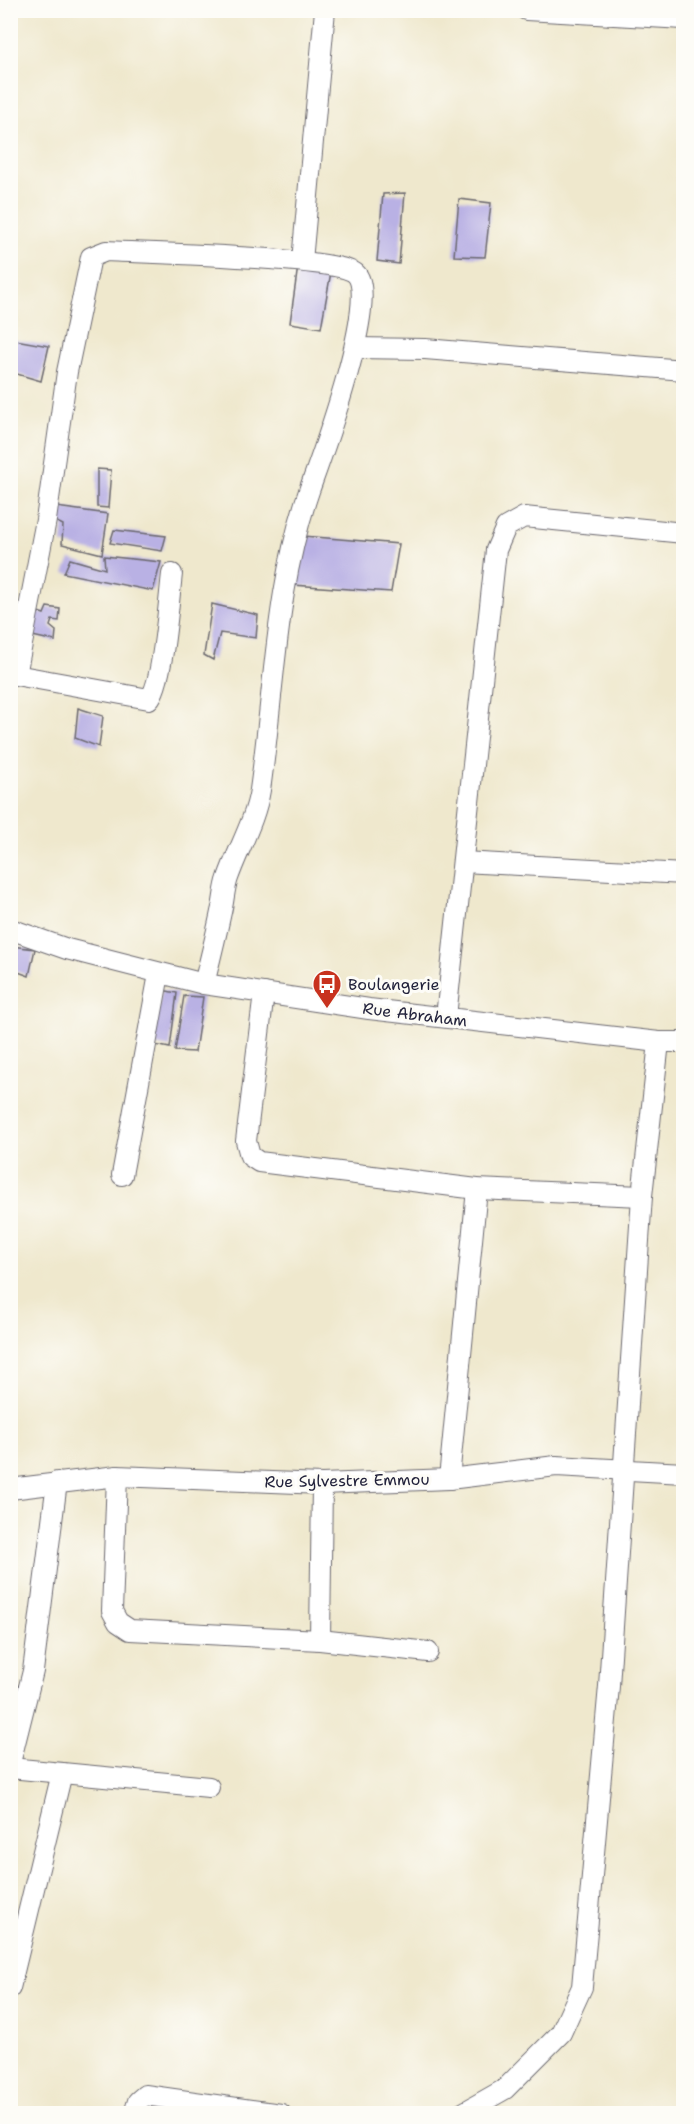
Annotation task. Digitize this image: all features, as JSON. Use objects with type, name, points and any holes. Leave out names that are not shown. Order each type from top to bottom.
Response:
[{"type":"street","points":[[302,261],[326,10]]},
{"type":"street","points":[[526,10],[684,19]]},
{"type":"street","points":[[172,574],[160,668],[153,694],[148,699],[13,675],[46,520],[67,372],[91,257],[106,251],[302,261],[351,270],[359,276],[362,286],[355,348],[293,540],[272,669],[259,793],[247,832],[227,880],[204,984]]},
{"type":"street","points":[[355,348],[425,349],[684,370]]},
{"type":"street","points":[[446,1017],[496,550],[506,527],[524,517],[684,533]]},
{"type":"street","points":[[463,862],[684,874]]},
{"type":"street","name":"Rue Abraham","points":[[10,929],[67,949],[204,984],[446,1017],[658,1042],[684,1042]]},
{"type":"street","points":[[122,1175],[159,974]]},
{"type":"street","points":[[264,993],[246,1141],[250,1156],[259,1162],[477,1189],[642,1196]]},
{"type":"street","points":[[461,2114],[506,2089],[561,2033],[582,1987],[609,1686],[642,1196],[658,1042]]},
{"type":"street","points":[[449,1479],[477,1189]]},
{"type":"street","name":"Rue Sylvestre Emmou","points":[[10,1489],[117,1476],[322,1484],[449,1479],[556,1466],[684,1473]]},
{"type":"street","points":[[117,1476],[112,1611],[118,1622],[129,1630],[320,1640],[428,1652]]},
{"type":"street","points":[[10,1763],[33,1671],[57,1482]]},
{"type":"street","points":[[320,1640],[322,1484]]},
{"type":"street","points":[[10,1768],[209,1787]]},
{"type":"street","points":[[10,1988],[62,1773]]},
{"type":"street","points":[[134,2114],[138,2101],[145,2095],[281,2114]]},
{"type":"building","points":[[405,193],[399,264],[377,261],[383,194]]},
{"type":"building","points":[[459,199],[491,203],[485,257],[454,256]]},
{"type":"building","points":[[298,266],[331,272],[321,328],[290,323]]},
{"type":"building","points":[[10,339],[49,346],[41,381],[10,372]]},
{"type":"building","points":[[97,469],[111,470],[108,508],[97,507]]},
{"type":"building","points":[[56,507],[108,514],[102,554],[62,544],[63,525],[55,521]]},
{"type":"building","points":[[114,530],[166,536],[162,551],[110,543]]},
{"type":"building","points":[[303,536],[399,544],[391,592],[293,585]]},
{"type":"building","points":[[104,556],[161,562],[153,591],[64,573],[70,559],[105,569]]},
{"type":"building","points":[[212,604],[258,615],[256,638],[220,633],[213,660],[204,655]]},
{"type":"building","points":[[47,607],[60,609],[59,621],[52,620],[50,626],[56,631],[55,641],[28,635],[35,611],[44,614]]},
{"type":"building","points":[[78,708],[103,716],[99,747],[75,738]]},
{"type":"building","points":[[11,946],[35,949],[29,976],[10,969]]},
{"type":"building","points":[[162,990],[177,993],[170,1048],[150,1044]]},
{"type":"building","points":[[184,996],[203,997],[195,1052],[175,1051]]},
{"type":"place","name":"Boulangerie","points":[[327,1010]]}]
